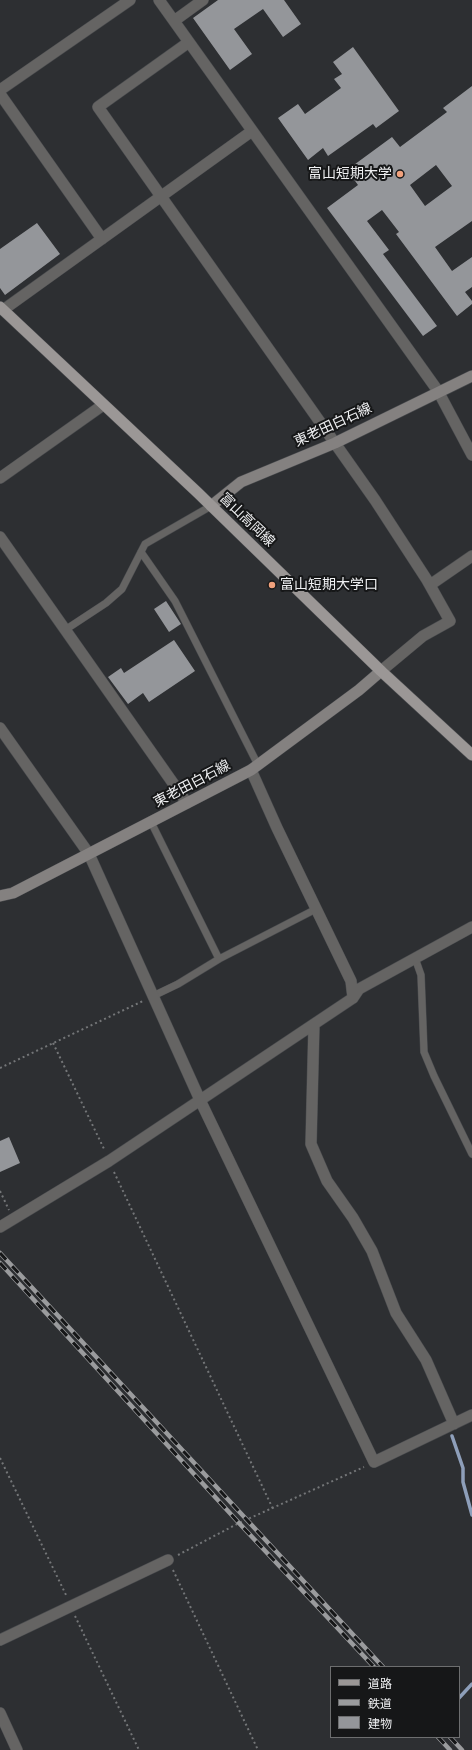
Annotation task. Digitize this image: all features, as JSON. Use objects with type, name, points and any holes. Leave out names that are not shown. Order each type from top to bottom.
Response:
[{"type":"main road","name":"富山高岡線","points":[[2,308],[211,506],[381,671],[472,755]]},
{"type":"main road","name":"東老田白石線","points":[[211,506],[241,482],[335,443],[438,391],[472,376]]},
{"type":"main road","name":"東老田白石線","points":[[0,896],[13,893],[254,768],[359,690],[381,671]]},
{"type":"street","points":[[0,90],[130,0]]},
{"type":"street","points":[[159,0],[438,391],[472,455]]},
{"type":"street","points":[[174,21],[203,0]]},
{"type":"street","points":[[189,42],[98,107],[375,500],[430,585],[450,621],[423,636],[381,671]]},
{"type":"street","points":[[0,94],[102,239]]},
{"type":"street","points":[[2,308],[102,239],[252,131]]},
{"type":"street","points":[[0,478],[104,404]]},
{"type":"street","points":[[0,537],[187,803]]},
{"type":"street","points":[[430,585],[472,556]]},
{"type":"street","points":[[0,728],[89,854],[200,1100],[374,1462],[472,1415]]},
{"type":"street","points":[[254,768],[277,828],[351,981],[353,998]]},
{"type":"street","points":[[0,1227],[14,1220],[109,1161],[353,998],[359,989],[415,958],[470,931]]},
{"type":"street","points":[[314,1024],[311,1144],[327,1180],[353,1218],[372,1251],[396,1313],[426,1360],[454,1424]]},
{"type":"street","points":[[0,1640],[168,1560]]},
{"type":"street","points":[[0,1713],[17,1750]]},
{"type":"lane","points":[[65,630],[106,603],[122,589],[145,544],[211,506]]},
{"type":"lane","points":[[141,552],[175,602],[254,768]]},
{"type":"lane","points":[[151,822],[219,959]]},
{"type":"lane","points":[[153,996],[178,984],[219,959],[316,909]]},
{"type":"lane","points":[[415,958],[421,975],[424,1052],[472,1154]]},
{"type":"path","points":[[0,1068],[153,996]]},
{"type":"path","points":[[53,1043],[273,1509]]},
{"type":"path","points":[[0,1191],[14,1220]]},
{"type":"path","points":[[258,1750],[168,1560],[239,1523],[273,1509],[374,1462]]},
{"type":"building","points":[[218,0],[284,0],[301,24],[283,37],[263,9],[234,29],[252,54],[230,70],[193,18]]},
{"type":"building","points":[[353,47],[399,111],[376,128],[373,124],[328,156],[323,148],[308,160],[278,118],[298,104],[305,114],[341,88],[334,79],[342,74],[333,62]]},
{"type":"building","points":[[472,86],[472,221],[435,247],[452,271],[472,257],[472,287],[465,292],[472,301],[472,304],[457,316],[396,234],[399,232],[382,210],[367,221],[389,250],[383,254],[437,326],[423,336],[327,208],[358,185],[347,170],[392,137],[400,147],[447,112],[443,108]],"holes":[[[436,165],[452,186],[425,206],[410,185]]]},
{"type":"building","points":[[37,223],[60,254],[5,295],[0,288],[0,249]]},
{"type":"building","points":[[166,601],[181,624],[169,632],[154,609]]},
{"type":"building","points":[[174,640],[195,671],[149,702],[143,693],[128,704],[108,677],[121,668],[124,673]]},
{"type":"building","points":[[9,1137],[20,1163],[0,1172],[0,1141]]},
{"type":"waterway","points":[[452,1436],[463,1468],[463,1482],[472,1515]]},
{"type":"waterway","points":[[460,1697],[472,1684]]},
{"type":"railway","points":[[0,1253],[382,1666]]},
{"type":"railway","points":[[0,1263],[239,1523],[373,1666]]},
{"type":"railway","points":[[439,1738],[450,1750]]},
{"type":"railway","points":[[451,1738],[462,1750]]},
{"type":"place","name":"富山短期大学","points":[[400,174]]},
{"type":"place","name":"富山短期大学口","points":[[272,585]]}]
